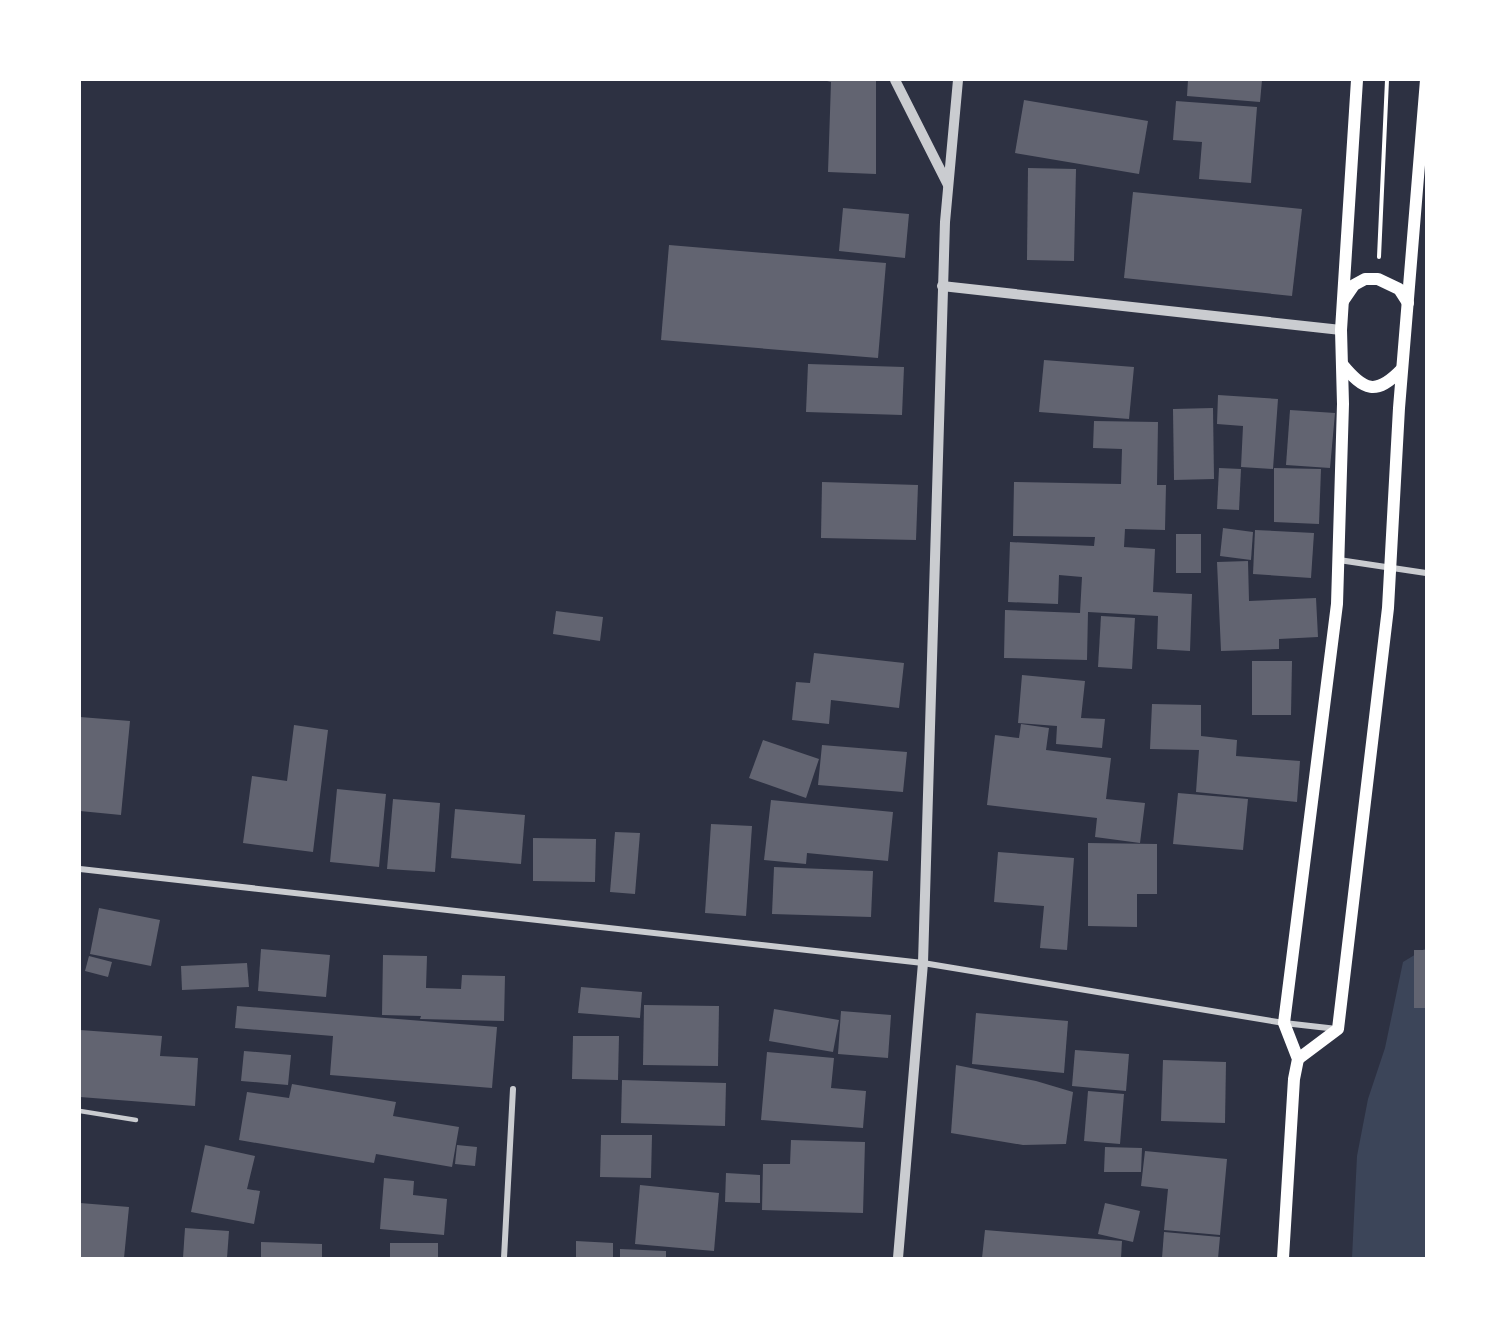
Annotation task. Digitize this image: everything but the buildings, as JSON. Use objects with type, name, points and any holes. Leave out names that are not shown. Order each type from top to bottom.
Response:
[{"type":"main road","points":[[1283,1258],[1294,1079],[1298,1059],[1284,1023],[1337,604],[1343,404],[1341,330],[1357,80]]},
{"type":"main road","points":[[1298,1059],[1338,1029],[1388,608],[1402,369],[1426,80]]},
{"type":"main road","points":[[1343,301],[1354,285],[1365,279],[1378,279],[1399,289],[1408,303]]},
{"type":"main road","points":[[1342,364],[1356,381],[1366,386],[1379,387],[1390,382],[1402,369]]},
{"type":"street","points":[[895,80],[948,186]]},
{"type":"street","points":[[898,1258],[923,963],[942,286],[958,80]]},
{"type":"street","points":[[942,286],[1341,330]]},
{"type":"street","points":[[1338,560],[1426,573]]},
{"type":"street","points":[[80,869],[923,963],[1284,1023],[1338,1029]]},
{"type":"street","points":[[504,1258],[513,1089]]},
{"type":"lane","points":[[80,1111],[136,1120]]},
{"type":"path","points":[[1378,279],[1387,80]]},
{"type":"shaded area","points":[[1426,948],[1426,1258],[1352,1258],[1357,1156],[1368,1099],[1385,1048],[1403,962]]}]
